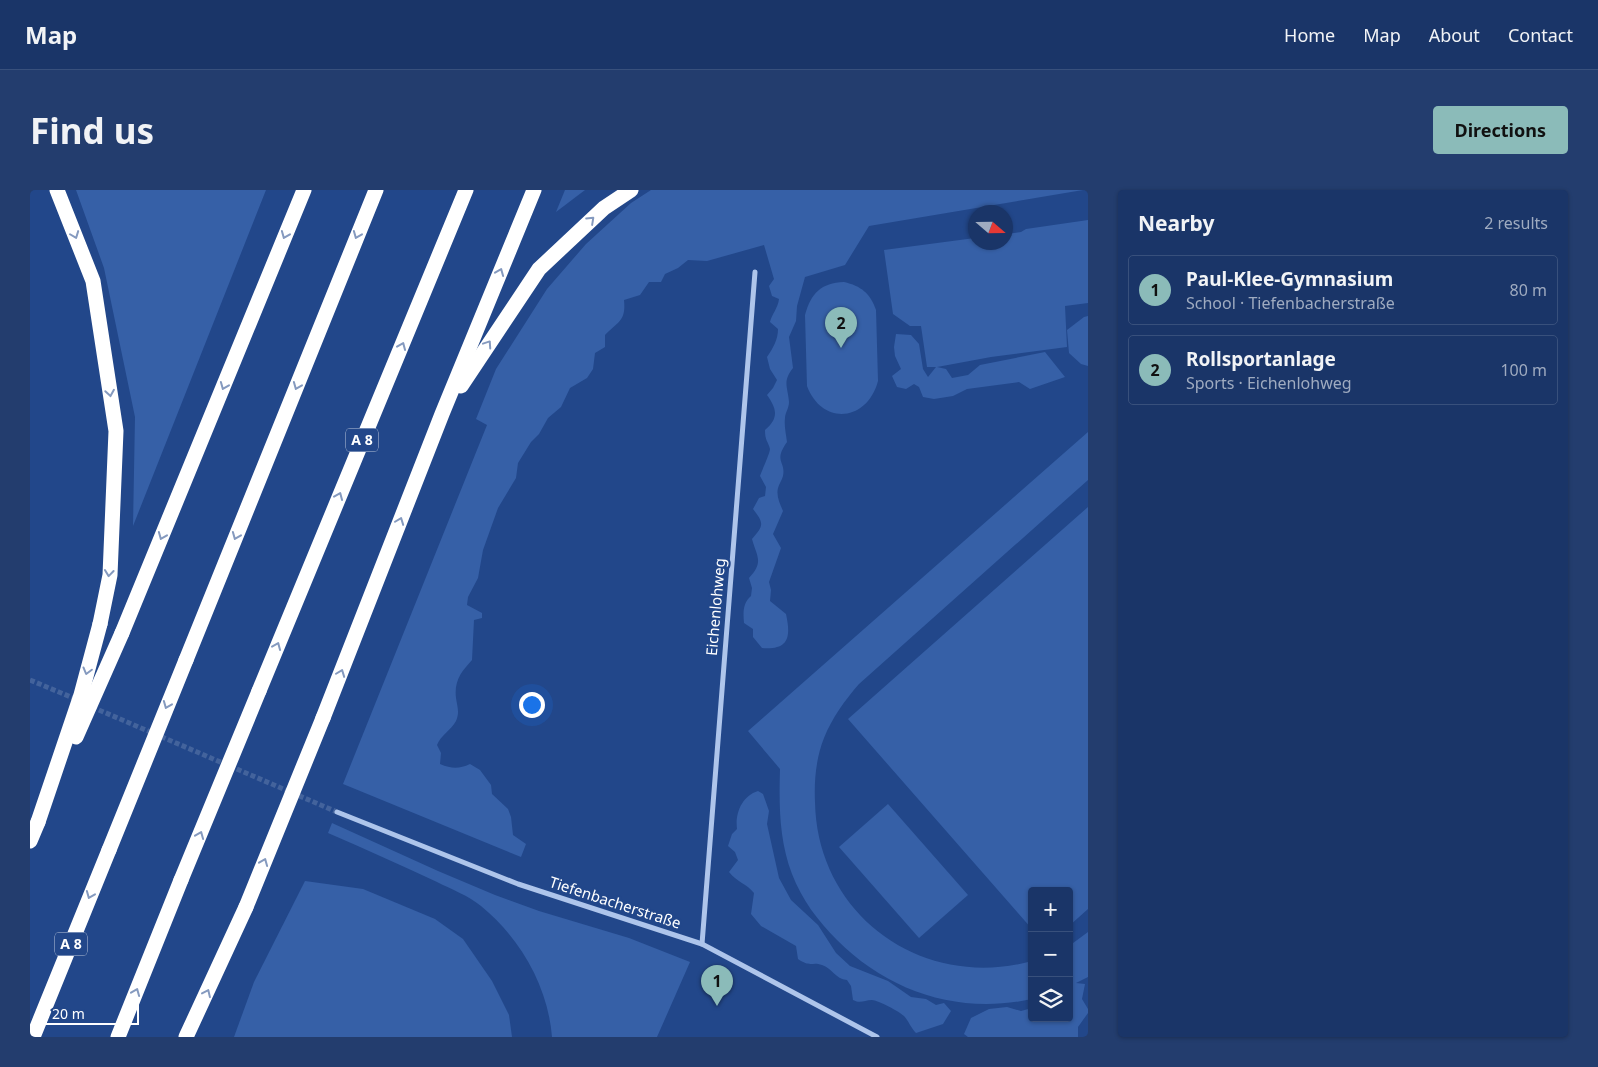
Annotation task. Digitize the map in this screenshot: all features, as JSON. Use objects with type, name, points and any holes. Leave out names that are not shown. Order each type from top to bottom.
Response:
[{"type":"highway","points":[[38,822],[81,695],[100,624],[110,575],[116,431],[93,281],[58,190]]},
{"type":"highway","points":[[30,841],[122,634],[304,190]]},
{"type":"highway","name":"A 8","points":[[33,1037],[376,190]]},
{"type":"highway","name":"A 8","points":[[118,1037],[466,190]]},
{"type":"highway","points":[[186,1037],[246,907],[323,718],[442,414],[534,190]]},
{"type":"highway","points":[[442,414],[539,269],[604,208],[631,190]]},
{"type":"street","name":"Eichenlohweg","points":[[702,944],[755,272]]},
{"type":"street","name":"Tiefenbacherstraße","points":[[337,812],[518,884],[702,944],[877,1037]]},
{"type":"shaded area","points":[[76,190],[266,190],[133,526],[135,417],[104,268]]},
{"type":"shaded area","points":[[565,190],[585,190],[556,212]]},
{"type":"shaded area","points":[[651,190],[1083,190],[994,205],[968,205],[968,209],[869,226],[845,265],[805,277],[797,306],[796,321],[789,337],[793,368],[786,385],[789,402],[785,416],[787,442],[780,458],[783,476],[778,486],[779,500],[783,511],[773,534],[781,548],[769,582],[771,590],[770,601],[786,614],[788,622],[786,640],[778,647],[762,648],[753,637],[753,629],[744,623],[744,608],[751,596],[752,588],[749,578],[758,563],[752,539],[759,531],[761,521],[753,509],[759,498],[765,496],[766,487],[760,476],[770,449],[765,430],[773,421],[775,413],[767,395],[777,380],[770,369],[767,357],[777,337],[778,329],[770,322],[779,299],[772,296],[769,286],[774,279],[764,245],[707,261],[688,260],[678,268],[665,274],[661,282],[649,282],[640,295],[624,300],[623,317],[605,335],[605,347],[595,353],[593,369],[587,378],[570,388],[561,407],[548,418],[539,434],[531,442],[518,463],[516,478],[498,508],[483,550],[478,578],[468,597],[467,605],[482,613],[482,618],[474,620],[472,660],[457,682],[458,715],[454,724],[437,745],[441,753],[440,764],[455,768],[470,764],[480,770],[491,785],[492,794],[508,809],[513,835],[526,844],[521,857],[343,784],[487,425],[476,419],[496,369],[547,289],[586,244],[631,203]]},
{"type":"shaded area","points":[[1088,220],[1088,303],[1065,306],[1067,347],[991,357],[937,367],[946,369],[952,378],[968,375],[980,365],[1045,352],[1065,377],[1030,389],[1019,382],[967,389],[953,396],[934,399],[923,397],[919,387],[914,384],[906,389],[897,387],[892,376],[901,369],[895,356],[896,334],[911,335],[919,344],[923,369],[928,377],[936,367],[927,367],[921,326],[910,326],[893,314],[884,250],[968,239],[968,250],[1013,250],[1013,233],[1026,229]]},
{"type":"shaded area","points":[[844,282],[864,291],[871,299],[876,310],[878,381],[872,395],[864,405],[855,411],[844,414],[833,413],[823,408],[814,399],[807,386],[805,315],[810,301],[818,291],[829,284]]},
{"type":"shaded area","points":[[1088,316],[1088,366],[1081,364],[1069,353],[1067,330]]},
{"type":"shaded area","points":[[1088,432],[1088,480],[859,684],[835,716],[827,731],[819,753],[816,770],[815,802],[820,843],[834,879],[856,910],[883,936],[916,954],[952,965],[991,967],[1028,962],[1028,1000],[978,1004],[952,1001],[927,995],[902,986],[879,973],[857,958],[837,940],[811,910],[796,884],[784,848],[782,835],[780,769],[748,731]]},
{"type":"shaded area","points":[[1088,507],[1088,909],[1073,922],[1073,887],[1028,887],[1028,924],[848,719]]},
{"type":"shaded area","points":[[758,791],[763,794],[769,811],[767,824],[779,878],[791,900],[818,925],[836,953],[850,966],[888,981],[911,997],[926,999],[936,1005],[944,1003],[951,1011],[943,1024],[916,1033],[904,1016],[889,1006],[869,1000],[860,1002],[853,1000],[851,986],[847,980],[839,978],[825,966],[809,964],[798,959],[796,946],[761,926],[751,914],[754,893],[729,872],[738,860],[735,852],[728,846],[732,834],[737,829],[737,817],[741,806],[752,793]]},
{"type":"shaded area","points":[[888,804],[968,895],[919,938],[839,847]]},
{"type":"shaded area","points":[[332,823],[495,895],[539,911],[629,938],[690,962],[657,1037],[552,1037],[545,1000],[530,964],[520,948],[495,919],[476,902],[460,893],[328,833]]},
{"type":"shaded area","points":[[305,881],[363,889],[435,919],[463,939],[492,981],[509,1015],[512,1037],[234,1037],[254,982]]},
{"type":"shaded area","points":[[1088,932],[1088,977],[1076,983],[1085,984],[1082,999],[1088,1009],[1088,1013],[1078,1027],[1078,1037],[968,1037],[964,1034],[971,1018],[989,1009],[1007,1007],[1021,1011],[1028,1009],[1028,1022],[1073,1022],[1073,943]]},
{"type":"tunnel","points":[[30,680],[78,700]]},
{"type":"tunnel","points":[[92,707],[337,812]]},
{"type":"place","name":"Rollsportanlage","points":[[841,348]]},
{"type":"place","name":"Paul-Klee-Gymnasium","points":[[717,1006]]}]
